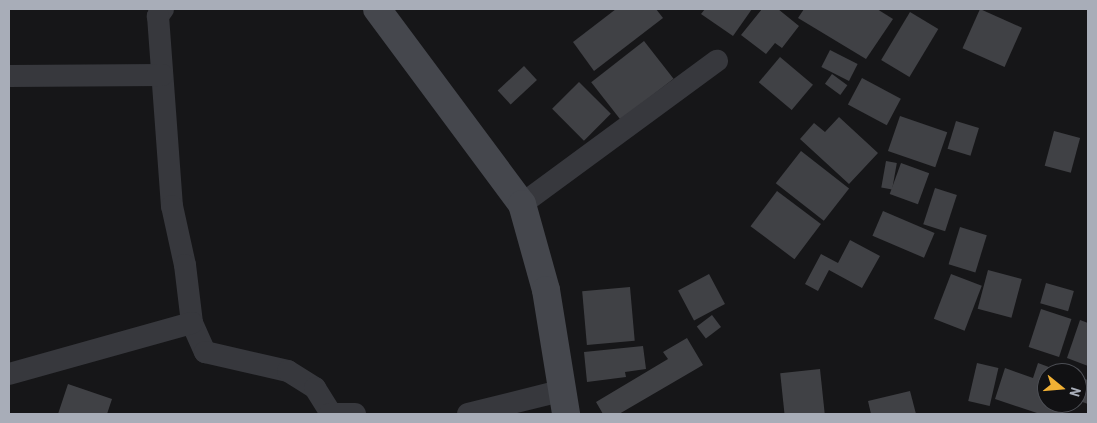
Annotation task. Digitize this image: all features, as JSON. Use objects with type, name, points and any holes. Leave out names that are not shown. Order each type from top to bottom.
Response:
[{"type":"main road","points":[[377,9],[522,204],[546,290],[563,403]]},
{"type":"street","points":[[163,9],[158,16],[172,206],[185,265],[192,323],[205,352],[288,371],[315,388],[330,413],[355,414]]},
{"type":"street","points":[[522,204],[717,61]]},
{"type":"street","points":[[9,76],[162,75]]},
{"type":"street","points":[[9,374],[192,323]]},
{"type":"street","points":[[468,414],[563,403]]},
{"type":"building","points":[[616,9],[656,9],[663,18],[594,71],[573,42]]},
{"type":"building","points":[[705,9],[752,9],[733,36],[701,14]]},
{"type":"building","points":[[762,9],[778,9],[799,26],[782,48],[775,43],[766,54],[741,35]]},
{"type":"building","points":[[804,9],[877,9],[893,19],[866,59],[798,18]]},
{"type":"building","points":[[980,9],[1022,28],[1005,67],[963,48]]},
{"type":"building","points":[[910,12],[938,29],[909,77],[881,60]]},
{"type":"building","points":[[644,41],[674,79],[621,120],[591,82]]},
{"type":"building","points":[[830,50],[858,64],[849,81],[821,67]]},
{"type":"building","points":[[780,57],[813,85],[792,110],[759,82]]},
{"type":"building","points":[[524,66],[537,80],[511,104],[498,91]]},
{"type":"building","points":[[832,74],[847,85],[840,95],[825,84]]},
{"type":"building","points":[[862,78],[901,99],[887,125],[848,104]]},
{"type":"building","points":[[579,82],[611,114],[584,141],[552,109]]},
{"type":"building","points":[[900,116],[947,132],[935,167],[888,151]]},
{"type":"building","points":[[839,117],[878,153],[849,184],[800,139],[814,123],[825,132]]},
{"type":"building","points":[[956,121],[979,128],[970,156],[948,149]]},
{"type":"building","points":[[1054,131],[1080,138],[1071,173],[1045,166]]},
{"type":"building","points":[[801,151],[849,189],[824,221],[776,183]]},
{"type":"building","points":[[886,161],[897,163],[892,189],[881,188]]},
{"type":"building","points":[[901,163],[929,173],[918,204],[890,194]]},
{"type":"building","points":[[935,188],[957,195],[945,231],[923,224]]},
{"type":"building","points":[[777,191],[821,224],[794,259],[751,226]]},
{"type":"building","points":[[883,211],[935,233],[924,258],[872,236]]},
{"type":"building","points":[[960,227],[987,235],[975,272],[949,264]]},
{"type":"building","points":[[850,240],[880,256],[862,288],[829,270],[818,291],[805,284],[821,254],[838,263]]},
{"type":"building","points":[[988,270],[1022,279],[1011,318],[978,309]]},
{"type":"building","points":[[709,274],[725,304],[694,320],[678,290]]},
{"type":"building","points":[[951,274],[982,286],[965,331],[934,319]]},
{"type":"building","points":[[1046,283],[1074,291],[1068,311],[1040,303]]},
{"type":"building","points":[[630,287],[635,341],[587,345],[582,291]]},
{"type":"building","points":[[1041,309],[1071,319],[1059,357],[1029,347]]},
{"type":"building","points":[[712,315],[721,327],[706,338],[697,326]]},
{"type":"building","points":[[1080,320],[1088,323],[1088,366],[1087,363],[1080,363],[1067,358]]},
{"type":"building","points":[[687,338],[703,365],[619,414],[603,414],[596,402],[668,359],[663,352]]},
{"type":"building","points":[[643,346],[646,369],[625,372],[626,377],[587,382],[584,352]]},
{"type":"building","points":[[977,363],[998,368],[990,406],[968,401]]},
{"type":"building","points":[[1037,366],[1037,413],[995,399],[1005,368],[1033,378]]},
{"type":"building","points":[[820,369],[825,414],[785,414],[780,373]]},
{"type":"building","points":[[1087,380],[1088,380],[1087,404]]},
{"type":"building","points":[[68,384],[112,399],[107,414],[58,414]]},
{"type":"building","points":[[910,391],[916,414],[871,414],[868,401]]},
{"type":"building","points":[[1037,413],[1062,413],[1062,414]]}]
